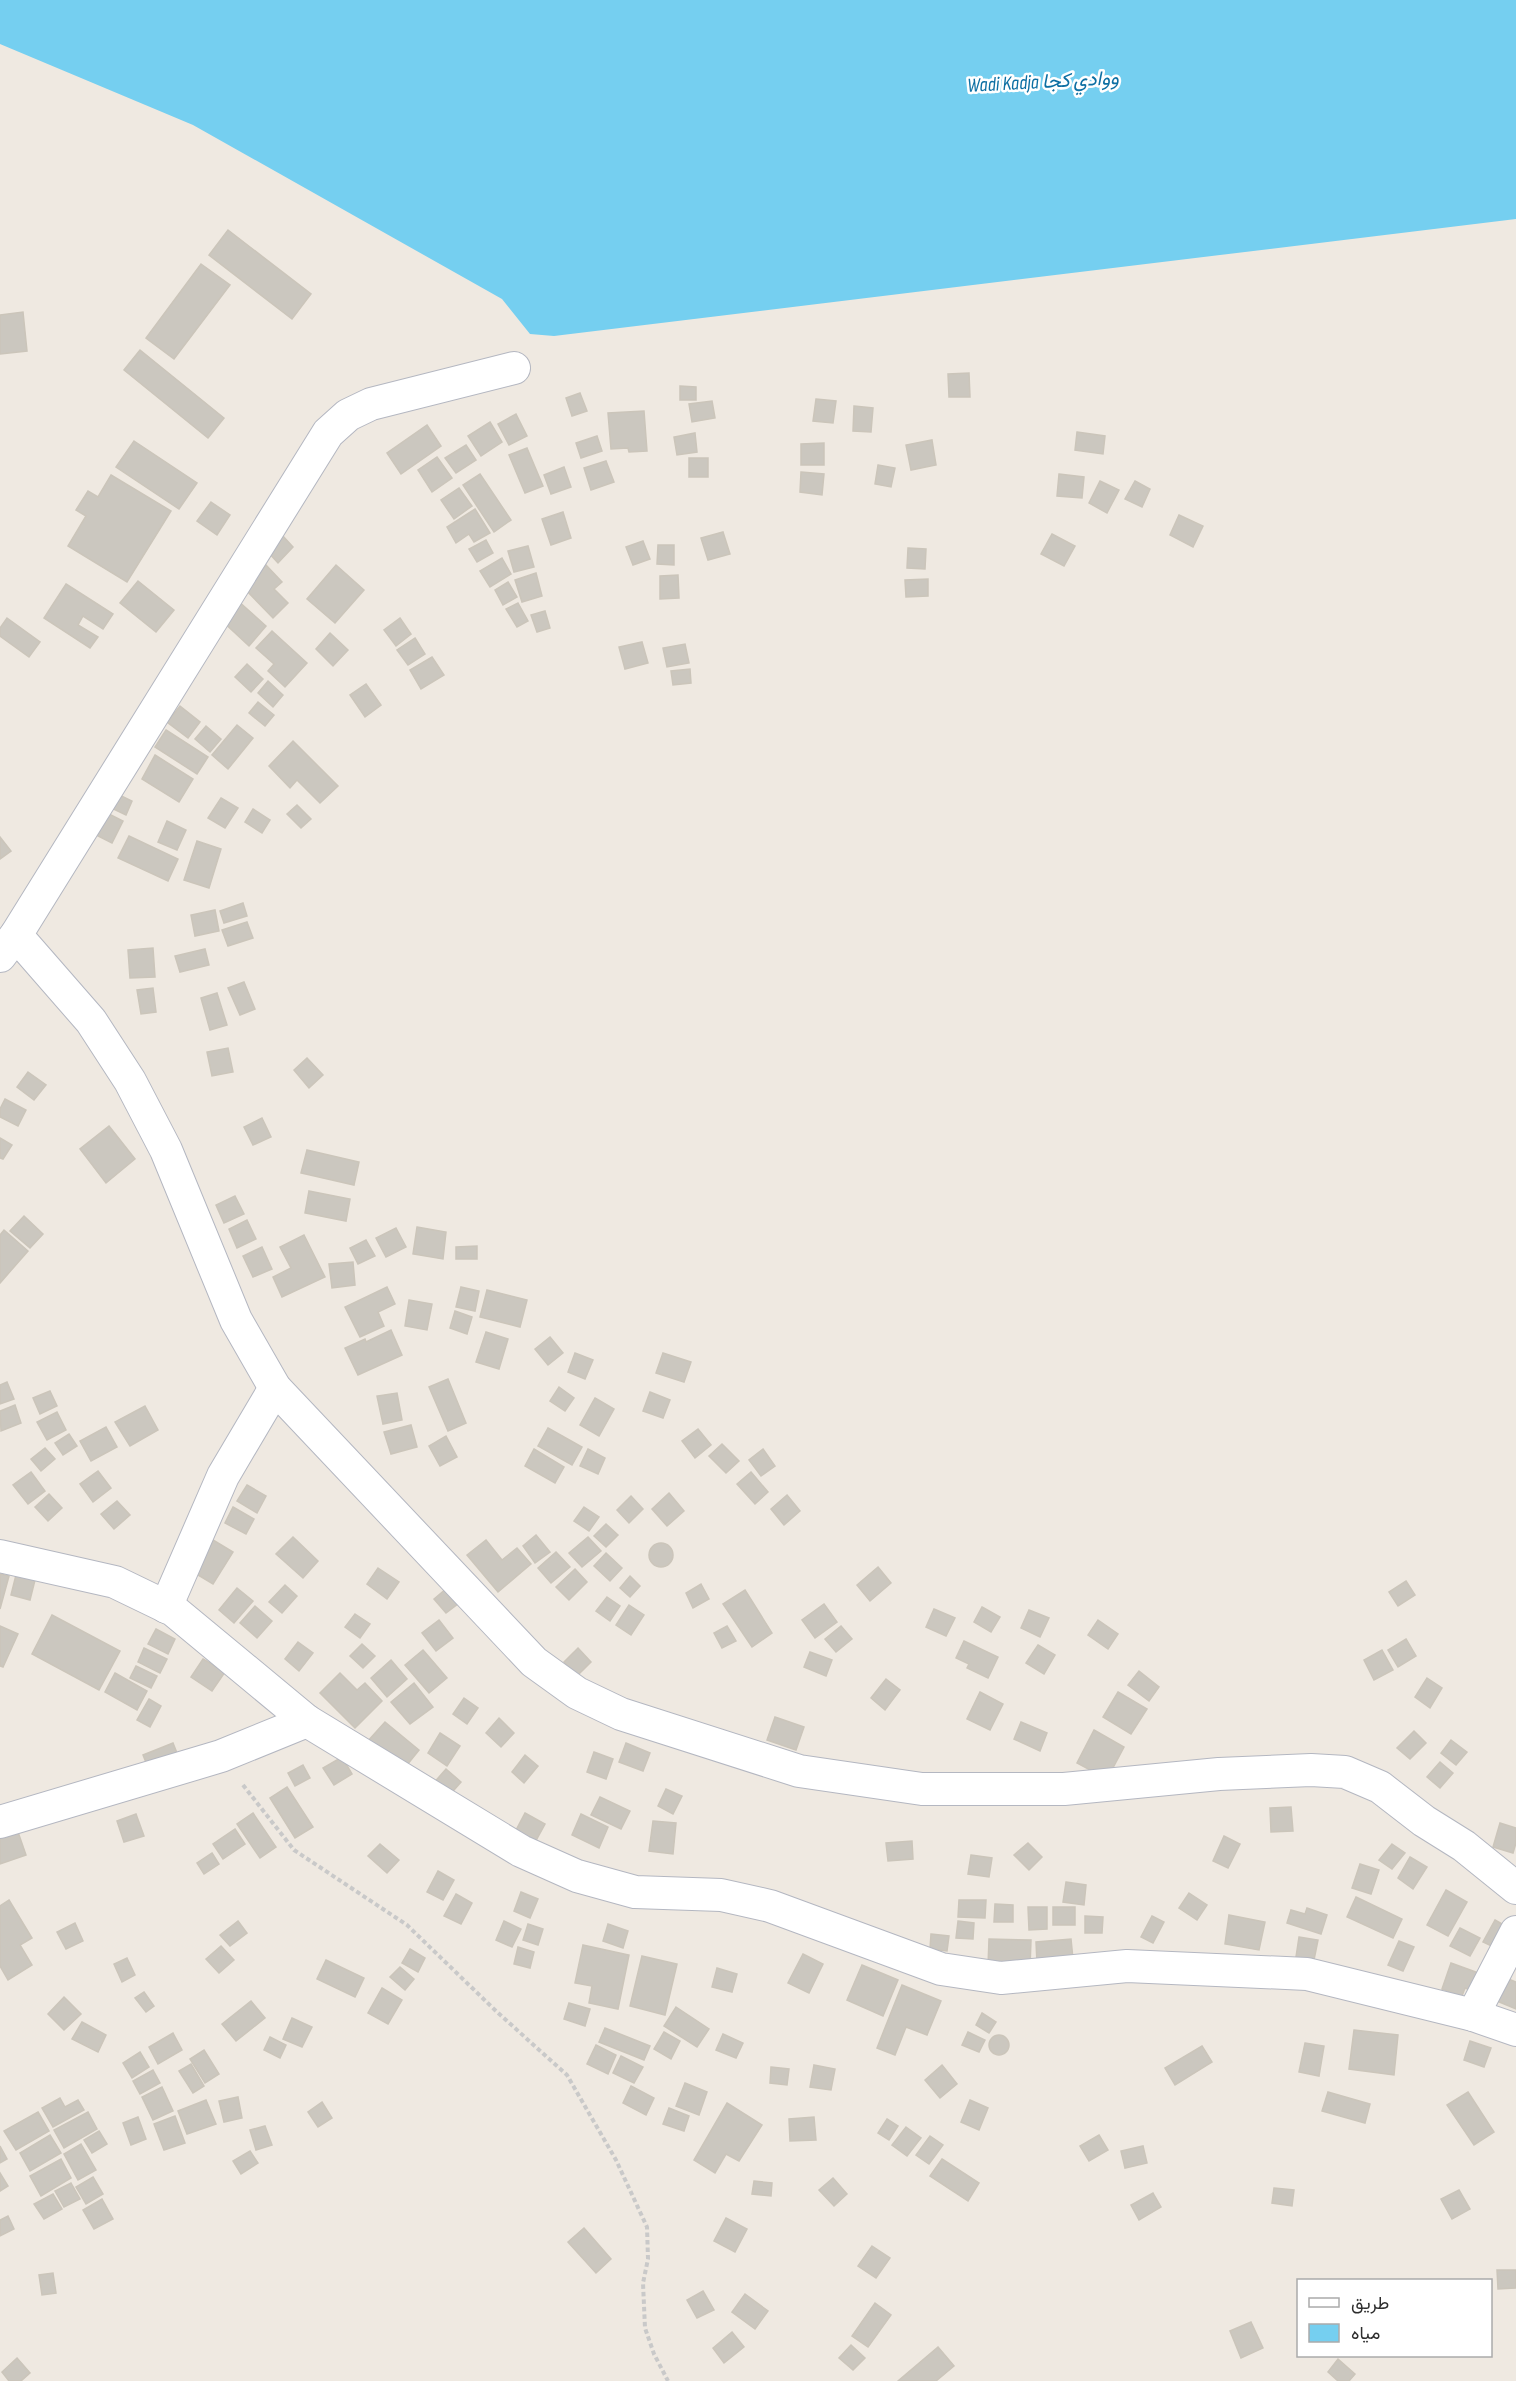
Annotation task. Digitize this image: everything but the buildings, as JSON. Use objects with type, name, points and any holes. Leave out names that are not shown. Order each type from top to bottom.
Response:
[{"type":"street","points":[[514,368],[371,404],[348,415],[328,433],[8,945],[91,1021],[130,1081],[166,1150],[236,1320],[275,1388],[534,1662],[577,1693],[621,1714],[799,1772],[922,1789],[1064,1789],[1219,1774],[1311,1770],[1345,1772],[1380,1787],[1424,1821],[1464,1846],[1516,1888]]},
{"type":"street","points":[[166,1607],[223,1476],[275,1388]]},
{"type":"street","points":[[0,1556],[115,1582],[173,1610],[307,1721],[520,1851],[577,1876],[635,1892],[721,1895],[770,1906],[941,1969],[1001,1978],[1127,1966],[1307,1974],[1473,2014],[1516,2030]]},
{"type":"street","points":[[0,1822],[221,1756],[307,1721]]},
{"type":"street","points":[[1473,2014],[1516,1932]]},
{"type":"path","points":[[221,1756],[294,1850],[407,1925],[497,2012],[567,2074],[616,2160],[647,2228],[648,2259],[643,2283],[645,2328],[654,2354],[668,2381]]},
{"type":"water","name":"Wadi Kadja ووادي كجا","points":[[0,0],[1516,0],[1516,219],[554,336],[530,334],[502,299],[193,125],[0,44]]}]
